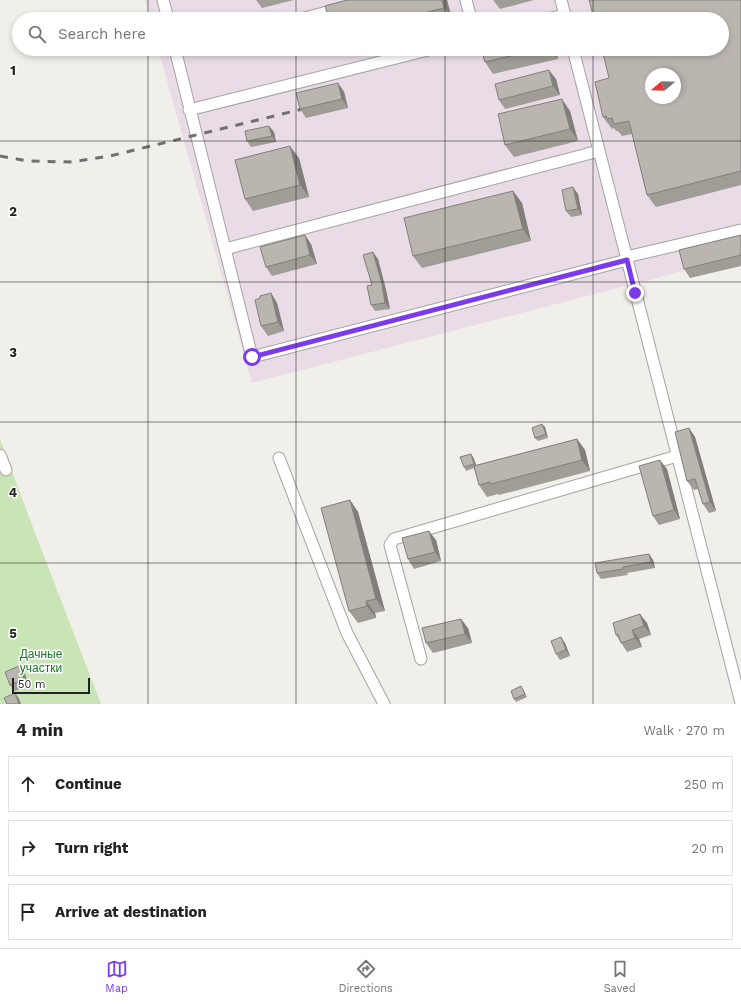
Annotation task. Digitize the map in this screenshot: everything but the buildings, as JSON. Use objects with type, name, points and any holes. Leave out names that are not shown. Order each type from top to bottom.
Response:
[{"type":"lane","points":[[163,0],[166,12]]},
{"type":"lane","points":[[466,0],[469,12]]},
{"type":"lane","points":[[561,0],[564,12]]},
{"type":"lane","points":[[328,12],[351,6]]},
{"type":"lane","points":[[177,56],[252,357],[626,258],[741,230]]},
{"type":"lane","points":[[189,110],[404,56]]},
{"type":"lane","points":[[575,56],[741,703]]},
{"type":"lane","points":[[224,249],[599,151]]},
{"type":"lane","points":[[0,455],[6,470]]},
{"type":"lane","points":[[421,659],[390,545],[394,539],[677,456]]},
{"type":"lane","points":[[279,458],[347,633],[384,704]]},
{"type":"shaded area","points":[[145,0],[741,0],[741,256],[252,383],[160,56],[729,56],[729,12],[148,12]]},
{"type":"green space","name":"Дачные участки","points":[[0,439],[35,533],[101,704],[0,704]]},
{"type":"railway","points":[[0,156],[28,161],[72,162],[110,156],[311,107]]},
{"type":"route","points":[[252,357],[627,260],[635,293]]}]
